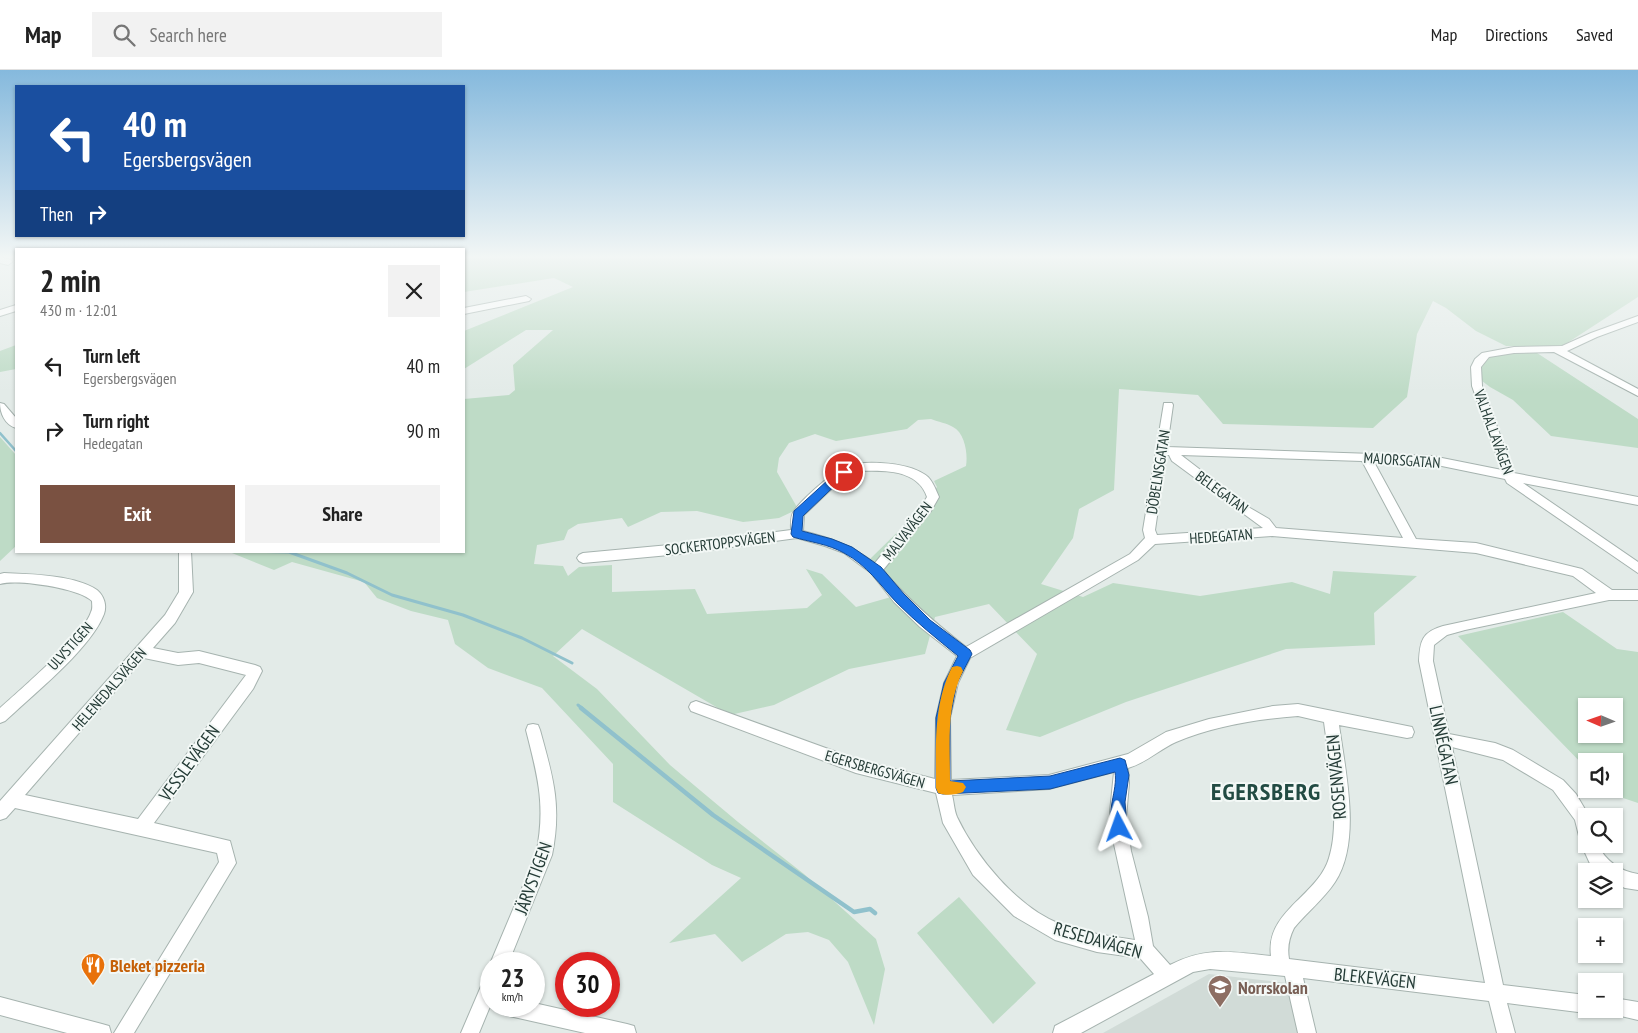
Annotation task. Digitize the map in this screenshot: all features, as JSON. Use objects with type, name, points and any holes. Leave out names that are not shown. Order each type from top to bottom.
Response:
[{"type":"street","points":[[465,311],[511,302]]},
{"type":"street","points":[[0,313],[15,308]]},
{"type":"street","name":"VALHALLAVÄGEN","points":[[1638,319],[1558,351],[1514,350],[1486,355],[1479,361],[1476,368],[1477,386],[1508,476],[1520,487],[1638,568]]},
{"type":"street","points":[[1576,345],[1584,362]]},
{"type":"street","points":[[1558,351],[1584,362],[1624,387],[1638,393]]},
{"type":"street","name":"DÖBELNSGATAN","points":[[1152,539],[1149,530],[1168,405]]},
{"type":"street","points":[[0,406],[15,424]]},
{"type":"street","name":"MAJORSGATAN","points":[[1162,451],[1432,460],[1638,501]]},
{"type":"street","name":"BELEGATAN","points":[[1174,451],[1176,458],[1246,511],[1265,522],[1272,532]]},
{"type":"street","points":[[1366,458],[1412,543]]},
{"type":"street","name":"MALVAVÄGEN","points":[[797,534],[798,514],[844,472],[855,467],[903,469],[918,476],[929,485],[933,497],[927,508],[876,570]]},
{"type":"street","name":"HEDEGATAN","points":[[1152,539],[1166,540],[1221,534],[1272,532],[1476,548],[1577,572],[1609,595]]},
{"type":"street","name":"SOCKERTOPPSVÄGEN","points":[[583,558],[680,549],[797,534],[828,542],[848,550],[876,570],[926,624],[965,654]]},
{"type":"street","points":[[943,788],[943,718],[951,683],[965,654],[1134,557],[1152,539]]},
{"type":"street","name":"HELENEDALSVÄGEN","points":[[0,813],[170,619],[186,592],[185,553]]},
{"type":"street","name":"ULVSTIGEN","points":[[0,579],[37,579],[75,586],[95,595],[98,602],[98,613],[86,631],[0,717]]},
{"type":"street","points":[[1609,595],[1638,594]]},
{"type":"street","name":"LINNÉGATAN","points":[[1506,1033],[1426,661],[1427,642],[1443,630],[1609,595]]},
{"type":"street","name":"VESSLEVÄGEN","points":[[141,827],[248,685],[255,671],[199,658],[178,659],[142,652]]},
{"type":"street","name":"EGERSBERGSVÄGEN","points":[[696,707],[856,766],[943,788],[1050,782],[1120,765],[1171,737],[1209,725],[1285,711],[1298,710],[1407,732]]},
{"type":"street","name":"ROSENVÄGEN","points":[[1307,1033],[1287,968],[1278,948],[1284,927],[1330,875],[1336,862],[1340,844],[1341,817],[1330,716]]},
{"type":"street","name":"JÄRVSTIGEN","points":[[504,952],[544,855],[551,820],[549,787],[533,730]]},
{"type":"street","points":[[1443,739],[1495,750],[1508,755],[1558,786],[1570,798],[1578,811]]},
{"type":"street","points":[[1120,765],[1122,770],[1118,802],[1121,838],[1145,950]]},
{"type":"street","name":"RESEDAVÄGEN","points":[[943,788],[949,818],[979,869],[1020,910],[1055,931],[1097,943],[1145,950],[1168,976]]},
{"type":"street","points":[[12,800],[141,827],[224,847],[228,863],[123,1033]]},
{"type":"street","points":[[1623,879],[1638,882]]},
{"type":"street","name":"BLEKEVÄGEN","points":[[1062,1033],[1191,964],[1210,960],[1236,961],[1578,1003]]},
{"type":"street","points":[[0,1006],[102,1033]]},
{"type":"street","points":[[1623,1008],[1638,1010]]},
{"type":"street","points":[[470,1033],[480,1015]]},
{"type":"street","points":[[545,1015],[627,1033]]},
{"type":"shaded area","name":"Norrskolan","points":[[1209,974],[1287,983],[1298,1033],[1103,1033]]},
{"type":"green space","points":[[536,302],[1433,302],[1417,334],[1407,397],[1373,428],[1223,424],[1198,395],[1119,389],[1114,490],[1079,509],[1073,538],[1041,584],[1083,597],[1113,583],[1200,596],[1292,582],[1330,594],[1333,571],[1417,576],[1374,613],[1375,645],[1286,649],[1126,702],[1040,737],[1006,730],[1037,654],[989,604],[935,617],[925,654],[849,669],[774,705],[730,715],[582,629],[553,656],[597,689],[670,765],[804,874],[876,939],[885,969],[874,1025],[848,962],[829,940],[808,932],[786,934],[742,962],[715,934],[669,943],[741,878],[712,865],[613,802],[613,764],[542,688],[488,668],[455,644],[448,620],[411,611],[377,598],[364,582],[292,562],[274,570],[232,553],[465,553],[465,399],[509,395],[515,390],[513,365],[553,330],[526,330],[465,368],[465,331]],"holes":[[[931,419],[957,430],[963,439],[966,450],[966,466],[934,481],[937,487],[921,509],[871,558],[870,573],[891,597],[856,607],[822,574],[806,569],[822,595],[807,608],[707,614],[695,589],[612,592],[612,565],[579,567],[568,576],[563,566],[534,564],[537,545],[564,540],[568,530],[578,524],[622,518],[628,527],[661,512],[697,511],[743,522],[779,518],[798,509],[777,472],[779,458],[789,443],[815,434],[836,441],[907,429],[918,420]]]},
{"type":"green space","points":[[1435,302],[1630,302],[1561,347],[1506,346],[1476,331],[1446,308]]},
{"type":"green space","points":[[15,345],[15,369],[0,372],[0,351]]},
{"type":"green space","points":[[1534,351],[1638,419],[1638,448],[1551,436],[1513,400],[1482,381],[1481,370],[1484,363],[1490,358],[1498,354]]},
{"type":"green space","points":[[0,437],[15,454],[15,547],[0,561]]},
{"type":"green space","points":[[1563,612],[1617,649],[1638,652],[1638,803],[1623,798],[1623,753],[1578,753],[1578,760],[1458,636]]},
{"type":"green space","points":[[959,897],[1036,983],[993,1024],[917,933]]},
{"type":"waterway","points":[[0,433],[15,450]]},
{"type":"waterway","points":[[292,553],[347,573],[392,595],[463,615],[522,638],[572,663]]},
{"type":"waterway","points":[[578,705],[583,709]]},
{"type":"waterway","points":[[581,708],[713,815],[854,912],[870,909],[875,913]]},
{"type":"slow traffic","points":[[957,671],[951,683],[943,718],[943,788],[958,787]]},
{"type":"place","name":"Bleket pizzeria","points":[[93,986]]},
{"type":"place","name":"Norrskolan","points":[[1220,1008]]},
{"type":"district","name":"EGERSBERG","points":[[1266,791]]},
{"type":"route","points":[[844,472],[798,514],[797,534],[828,542],[848,550],[876,570],[926,624],[965,654],[951,683],[943,718],[943,788],[1050,782],[1120,765],[1122,775],[1118,802],[1119,827]]}]
